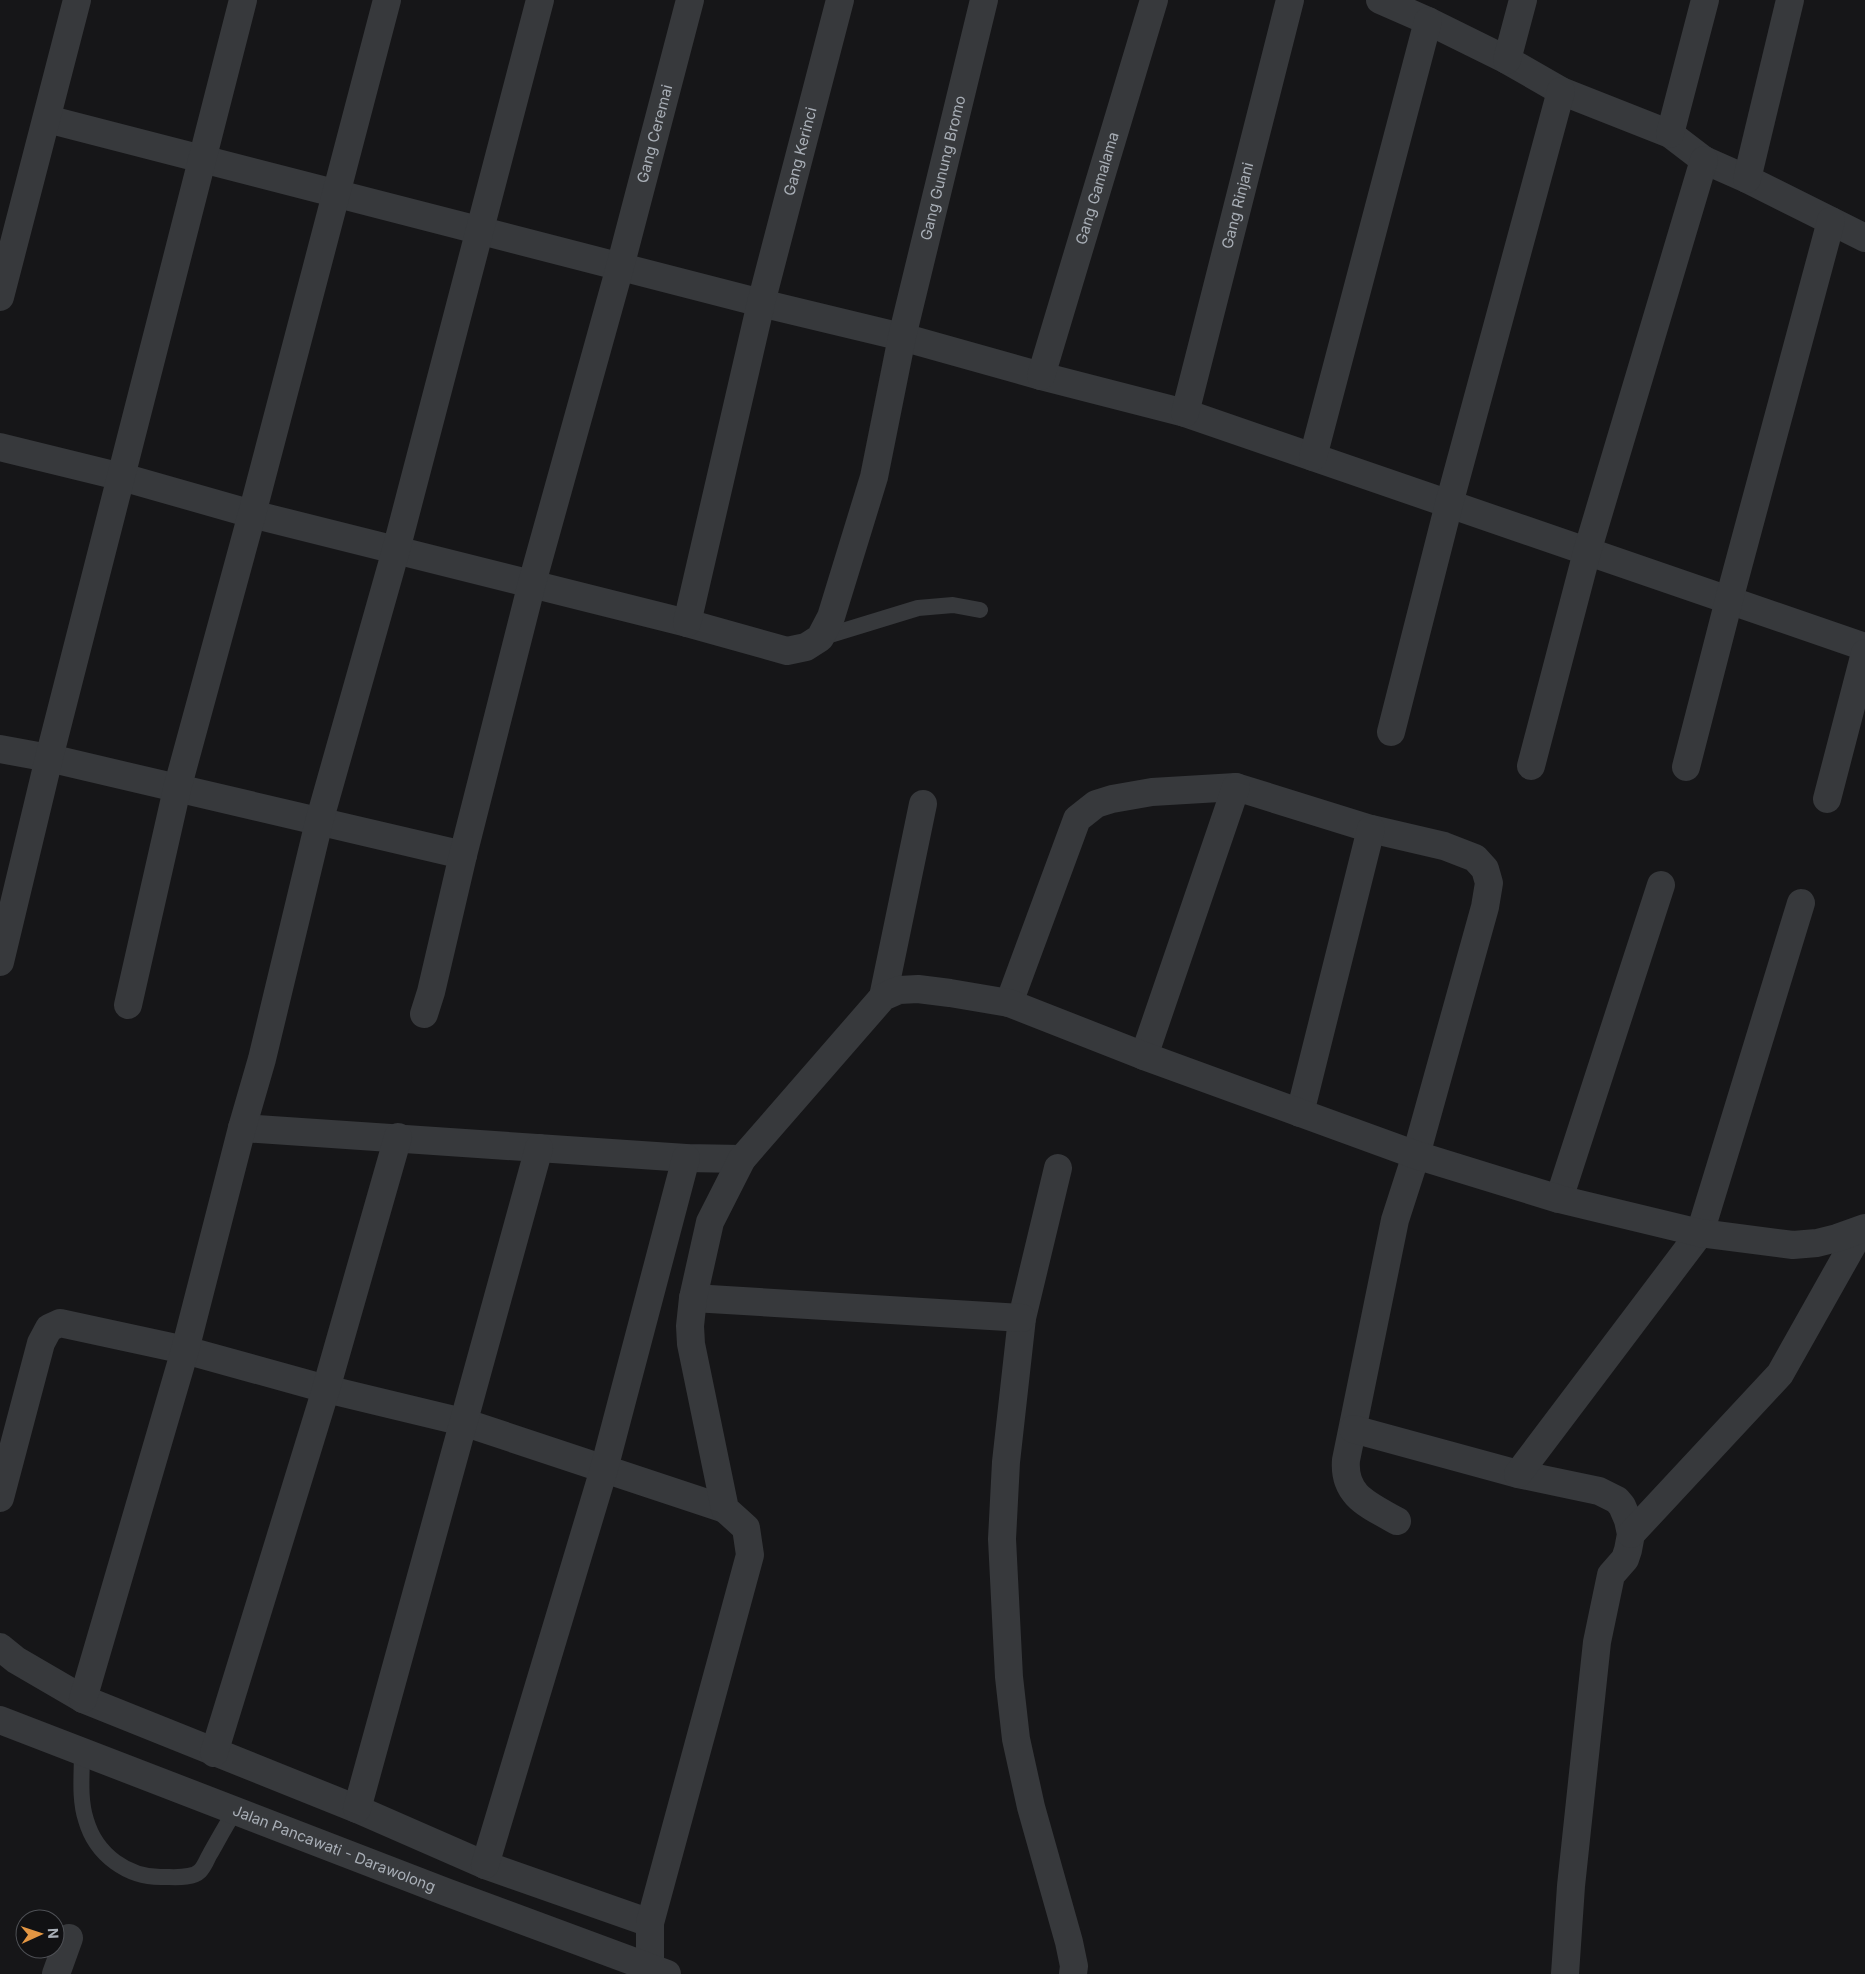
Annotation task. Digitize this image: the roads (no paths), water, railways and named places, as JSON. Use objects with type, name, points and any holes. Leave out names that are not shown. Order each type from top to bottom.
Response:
[{"type":"street","points":[[0,297],[77,0]]},
{"type":"street","points":[[0,962],[48,758],[122,477],[243,0]]},
{"type":"street","points":[[128,1005],[177,789],[252,514],[387,0]]},
{"type":"street","points":[[83,1699],[185,1350],[242,1128],[252,1096],[319,822],[396,550],[540,0]]},
{"type":"street","name":"Gang Ceremai","points":[[424,1014],[532,583],[620,267],[690,0]]},
{"type":"street","name":"Gang Kerinci","points":[[687,623],[761,304],[840,0]]},
{"type":"street","name":"Gang Gunung Bromo","points":[[820,638],[831,617],[874,477],[902,336],[984,0]]},
{"type":"street","name":"Gang Gamalama","points":[[1042,376],[1154,0]]},
{"type":"street","name":"Gang Rinjani","points":[[1185,413],[1290,0]]},
{"type":"street","points":[[1380,0],[1428,21],[1507,60],[1562,91],[1670,134],[1704,160],[1747,179],[1865,238]]},
{"type":"street","points":[[1507,60],[1523,0]]},
{"type":"street","points":[[1670,134],[1705,0]]},
{"type":"street","points":[[1747,179],[1790,0]]},
{"type":"street","points":[[1312,457],[1428,21]]},
{"type":"street","points":[[1391,732],[1449,504],[1562,91]]},
{"type":"street","points":[[47,119],[761,304],[902,336],[1042,376],[1185,413],[1865,647]]},
{"type":"street","points":[[1531,766],[1587,552],[1704,160]]},
{"type":"street","points":[[1686,767],[1728,600],[1831,222]]},
{"type":"street","points":[[0,447],[122,477],[252,514],[687,623],[787,651],[806,647],[820,638]]},
{"type":"street","points":[[1828,798],[1865,653]]},
{"type":"street","points":[[0,749],[48,758],[463,856]]},
{"type":"street","points":[[1144,1056],[1236,787]]},
{"type":"street","points":[[1009,1003],[1077,819],[1096,804],[1112,799],[1152,792],[1236,787],[1371,829],[1444,846],[1475,858],[1485,869],[1488,883],[1485,907],[1416,1155],[1395,1220],[1354,1412],[1353,1429],[1346,1460],[1345,1472],[1352,1492],[1360,1499],[1397,1521]]},
{"type":"street","points":[[883,997],[923,804]]},
{"type":"street","points":[[1300,1113],[1371,829]]},
{"type":"street","points":[[1559,1199],[1661,885]]},
{"type":"street","points":[[1518,1474],[1700,1233],[1801,903]]},
{"type":"street","points":[[725,1509],[691,1344],[690,1326],[693,1298],[710,1222],[742,1159],[883,997],[898,990],[918,989],[950,992],[1009,1003],[1144,1056],[1416,1155],[1559,1199],[1700,1233],[1793,1245],[1817,1243],[1863,1229]]},
{"type":"street","points":[[242,1128],[398,1137],[686,1158],[742,1159]]},
{"type":"street","points":[[214,1753],[326,1389],[398,1137]]},
{"type":"street","points":[[357,1809],[539,1148]]},
{"type":"street","points":[[485,1865],[604,1469],[686,1158]]},
{"type":"street","points":[[1058,1168],[1022,1318],[1006,1462],[1002,1539],[1009,1677],[1016,1739],[1031,1807],[1069,1942],[1074,1966],[1073,1974]]},
{"type":"street","points":[[1565,1974],[1597,1642],[1611,1575],[1625,1559],[1631,1534],[1780,1374],[1863,1229]]},
{"type":"street","points":[[693,1298],[1022,1318]]},
{"type":"street","points":[[0,1498],[41,1343],[49,1328],[60,1323],[185,1350],[326,1389],[463,1422],[725,1509],[746,1528],[750,1555],[650,1923],[642,1968]]},
{"type":"street","points":[[1353,1429],[1518,1474],[1599,1490],[1612,1496],[1622,1506],[1631,1534]]},
{"type":"street","points":[[0,1647],[16,1660],[83,1699],[357,1809],[485,1865],[650,1923]]},
{"type":"street","name":"Jalan Pancawati - Darawolong","points":[[0,1720],[642,1968]]},
{"type":"street","points":[[56,1974],[69,1938]]},
{"type":"lane","points":[[820,638],[918,608],[953,605],[980,610]]},
{"type":"lane","points":[[82,1752],[82,1786],[86,1820],[99,1847],[111,1860],[134,1874],[155,1878],[194,1875],[204,1865],[235,1811]]}]
